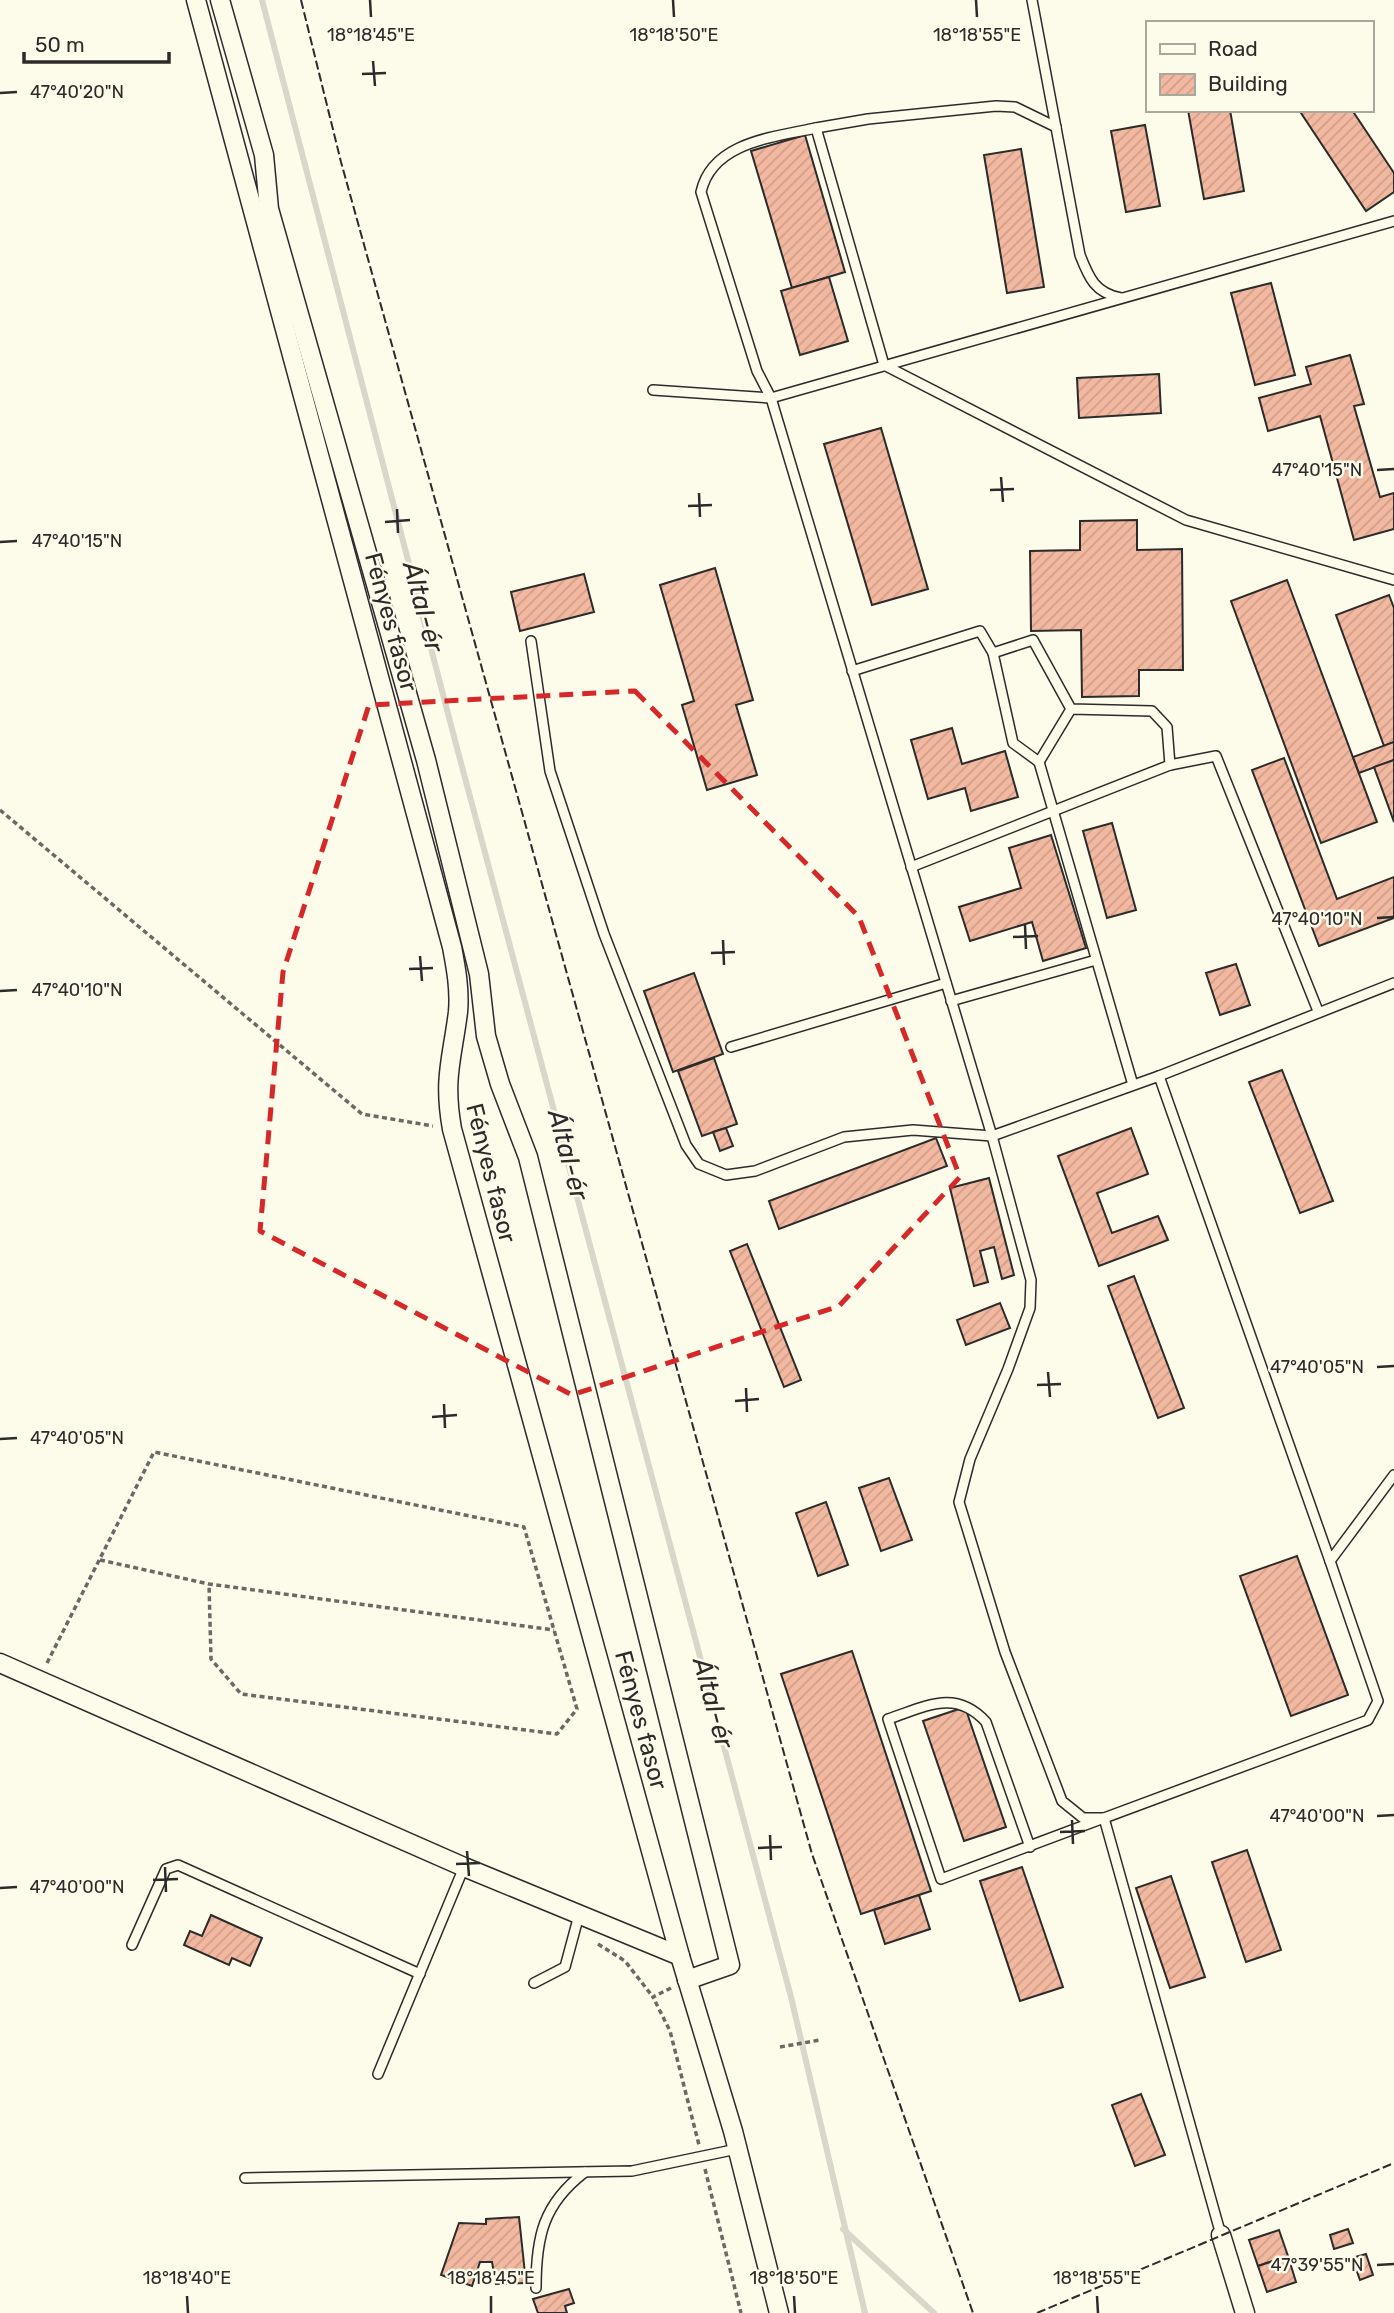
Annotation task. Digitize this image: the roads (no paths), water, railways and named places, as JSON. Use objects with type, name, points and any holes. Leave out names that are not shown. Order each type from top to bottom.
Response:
[{"type":"street","name":"Fényes fasor","points":[[197,0],[452,947],[458,1010],[448,1060],[446,1094],[452,1129],[680,1956],[737,2149],[779,2313]]},
{"type":"street","points":[[220,0],[264,155],[269,209],[426,760],[479,974],[486,1036],[500,1084],[528,1157],[730,1965],[687,1980]]},
{"type":"street","points":[[0,1663],[464,1867],[577,1923],[680,1956]]},
{"type":"street","points":[[1221,2235],[1245,2313]]},
{"type":"lane","points":[[1032,0],[1080,255],[1091,282],[1104,295],[1122,299]]},
{"type":"lane","points":[[1056,127],[1015,107],[996,106],[868,119],[816,128],[735,149],[705,174],[701,192],[757,371],[771,398],[992,1136],[1031,1280],[1030,1308],[970,1459],[959,1502],[1006,1652],[1062,1801],[1083,1818],[1104,1818]]},
{"type":"lane","points":[[816,128],[884,365],[1032,444],[1186,520],[1394,580]]},
{"type":"lane","points":[[653,390],[771,398],[1394,221]]},
{"type":"lane","points":[[852,671],[980,631],[993,653],[1013,743],[1039,762],[1133,1085]]},
{"type":"lane","points":[[993,653],[1033,640],[1072,709]]},
{"type":"lane","points":[[531,641],[554,784],[604,934],[686,1145],[699,1164],[726,1175],[755,1171],[845,1137],[913,1130],[992,1136],[1159,1076],[1394,983]]},
{"type":"lane","points":[[1039,762],[1072,709]]},
{"type":"lane","points":[[1072,709],[1152,711],[1167,727],[1170,765]]},
{"type":"lane","points":[[911,867],[1170,765],[1216,756],[1318,1011]]},
{"type":"lane","points":[[951,1001],[1096,960]]},
{"type":"lane","points":[[731,1047],[946,983]]},
{"type":"lane","points":[[1030,1847],[986,1721],[974,1709],[957,1701],[940,1703],[888,1719],[941,1879],[1030,1847],[1368,1720],[1378,1701],[1159,1076]]},
{"type":"lane","points":[[1331,1561],[1394,1475]]},
{"type":"lane","points":[[1104,1818],[1221,2235]]},
{"type":"lane","points":[[132,1945],[166,1869],[178,1865],[421,1974]]},
{"type":"lane","points":[[378,2074],[464,1867]]},
{"type":"lane","points":[[534,1983],[565,1967],[577,1923]]},
{"type":"lane","points":[[245,2178],[632,2171],[737,2149]]},
{"type":"lane","points":[[536,2288],[542,2228],[563,2189],[585,2172]]},
{"type":"waterway","name":"Által-ér","points":[[262,0],[457,748],[791,1997],[865,2313]]},
{"type":"waterway","points":[[843,2229],[934,2313]]}]
